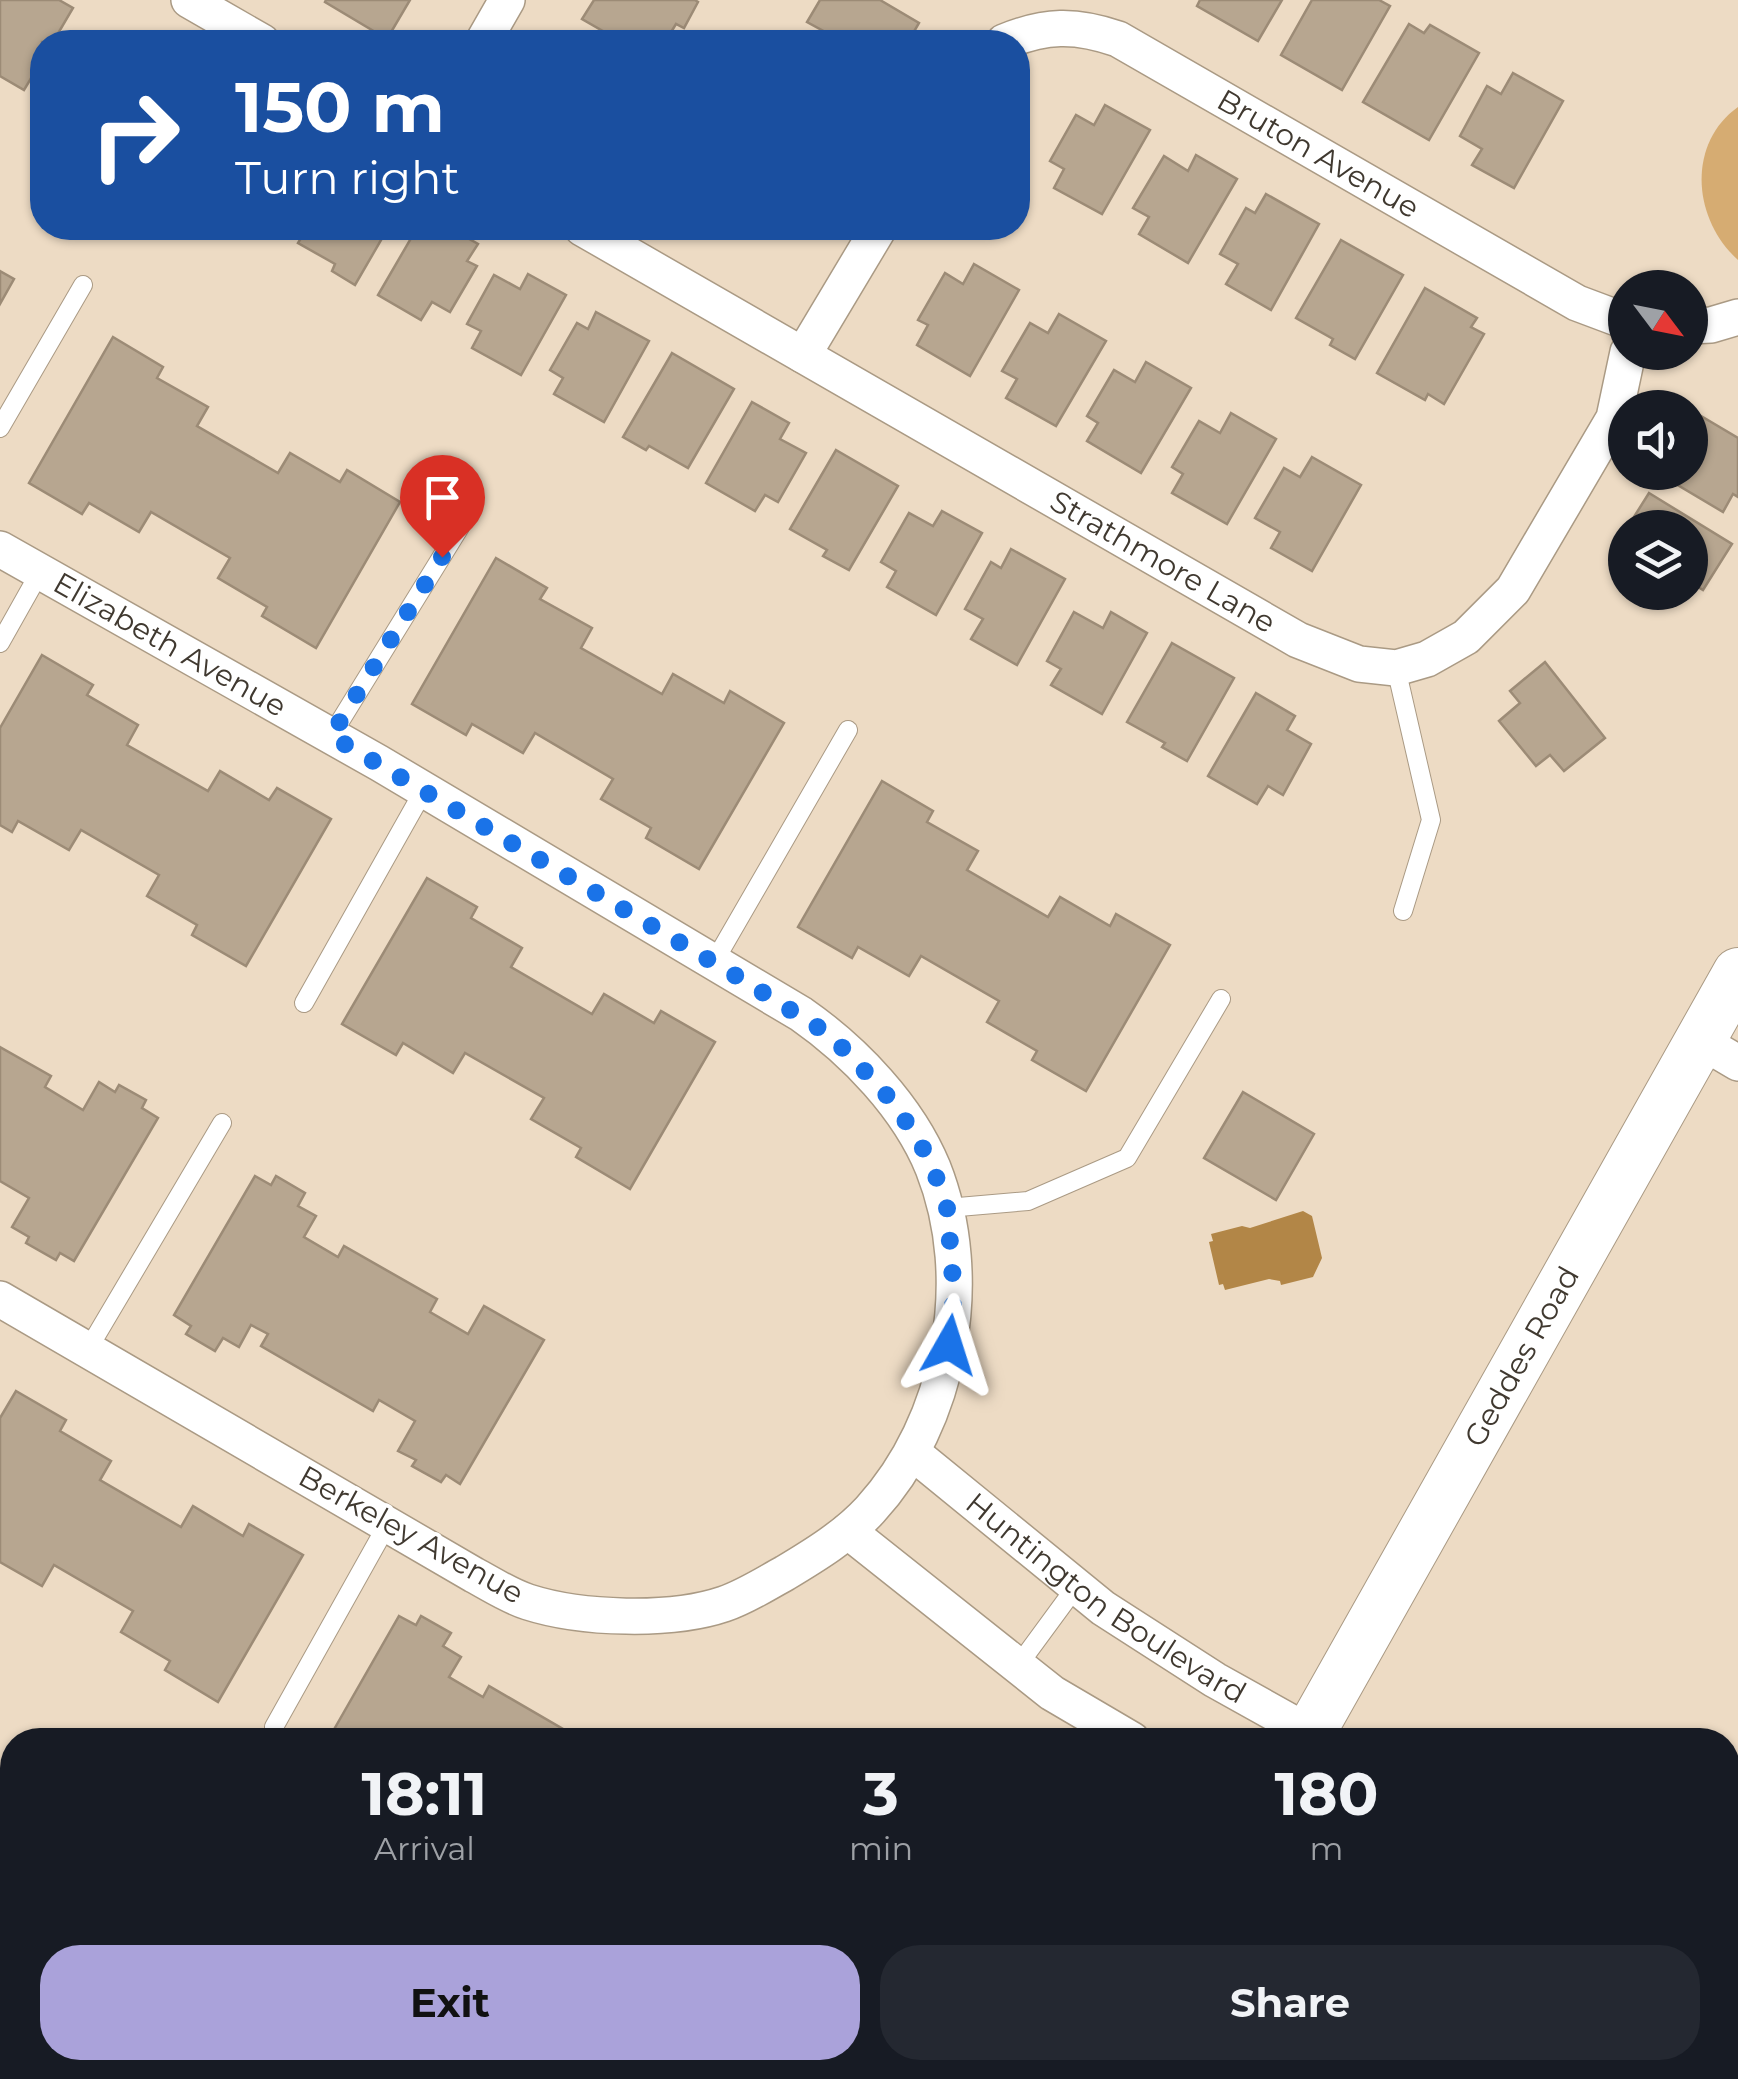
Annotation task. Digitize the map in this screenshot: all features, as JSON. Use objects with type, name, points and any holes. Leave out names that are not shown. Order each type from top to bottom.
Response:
[{"type":"main road","name":"Geddes Road","points":[[1313,1728],[1719,1051],[1738,972]]},
{"type":"street","points":[[189,0],[241,30]]},
{"type":"street","points":[[491,30],[508,0]]},
{"type":"street","name":"Bruton Avenue","points":[[1030,33],[1048,27],[1093,30],[1118,39],[1577,303],[1608,315]]},
{"type":"street","name":"Strathmore Lane","points":[[603,240],[1298,640],[1359,664],[1396,668]]},
{"type":"street","points":[[803,355],[872,240]]},
{"type":"street","points":[[1708,325],[1738,317]]},
{"type":"street","points":[[1396,668],[1427,660],[1466,637],[1513,590],[1614,418],[1624,370]]},
{"type":"street","name":"Elizabeth Avenue","points":[[0,549],[331,736],[714,962],[830,1035],[882,1089],[924,1150],[947,1208],[954,1295],[949,1345],[937,1393],[913,1452],[888,1490]]},
{"type":"street","name":"Berkeley Avenue","points":[[1,1302],[386,1524],[524,1600],[562,1611],[597,1616],[722,1605],[808,1560],[848,1532],[888,1490]]},
{"type":"street","name":"Huntington Boulevard","points":[[913,1452],[1075,1588],[1293,1728]]},
{"type":"street","points":[[848,1532],[1052,1694],[1111,1728]]},
{"type":"lane","points":[[0,428],[83,285]]},
{"type":"lane","points":[[331,736],[460,527]]},
{"type":"lane","points":[[0,643],[40,572]]},
{"type":"lane","points":[[1396,668],[1431,820],[1403,911]]},
{"type":"lane","points":[[714,962],[848,730]]},
{"type":"lane","points":[[304,1003],[424,790]]},
{"type":"lane","points":[[947,1208],[1028,1200],[1127,1158],[1221,999]]},
{"type":"lane","points":[[87,1351],[222,1123]]},
{"type":"lane","points":[[274,1727],[386,1524]]},
{"type":"lane","points":[[1017,1667],[1075,1588]]},
{"type":"shaded area","points":[[1738,107],[1738,260],[1712,224],[1702,182],[1703,161],[1710,141]]},
{"type":"shaded area","points":[[1303,1211],[1312,1216],[1322,1258],[1313,1277],[1281,1285],[1280,1281],[1269,1279],[1225,1290],[1223,1284],[1219,1285],[1209,1242],[1213,1241],[1211,1234],[1242,1226],[1250,1228]]},
{"type":"building","points":[[0,0],[59,0],[73,8],[60,30],[30,30],[30,80],[24,90],[0,76]]},
{"type":"building","points":[[410,0],[392,30],[372,30],[325,2]]},
{"type":"building","points":[[594,0],[698,2],[684,28],[676,24],[672,30],[601,30],[582,19]]},
{"type":"building","points":[[820,0],[880,0],[919,23],[915,30],[822,30],[807,22]]},
{"type":"building","points":[[1200,0],[1282,0],[1258,41],[1197,6]]},
{"type":"building","points":[[1312,0],[1379,0],[1390,6],[1342,90],[1281,55]]},
{"type":"building","points":[[1409,24],[1424,33],[1430,25],[1479,53],[1429,140],[1363,102]]},
{"type":"building","points":[[1513,73],[1563,101],[1514,188],[1472,165],[1482,149],[1460,136],[1487,86],[1501,94]]},
{"type":"building","points":[[1105,105],[1150,130],[1102,214],[1054,188],[1064,169],[1050,161],[1076,115],[1094,125]]},
{"type":"building","points":[[1196,155],[1237,179],[1188,263],[1139,234],[1149,217],[1133,208],[1164,156],[1188,171]]},
{"type":"building","points":[[1266,194],[1319,224],[1271,310],[1226,284],[1238,264],[1220,254],[1246,208],[1255,213]]},
{"type":"building","points":[[381,240],[355,285],[332,271],[335,264],[298,243]]},
{"type":"building","points":[[410,240],[471,240],[478,244],[467,261],[477,266],[450,312],[432,302],[421,320],[378,295]]},
{"type":"building","points":[[1341,240],[1403,275],[1355,359],[1330,345],[1333,339],[1296,318]]},
{"type":"building","points":[[974,264],[1019,290],[970,376],[917,345],[928,325],[918,320],[945,273],[963,284]]},
{"type":"building","points":[[0,271],[14,279],[0,304]]},
{"type":"building","points":[[528,274],[566,295],[521,375],[472,348],[481,331],[467,324],[494,275],[520,289]]},
{"type":"building","points":[[1425,288],[1477,318],[1471,327],[1484,334],[1444,404],[1428,394],[1425,400],[1377,373]]},
{"type":"building","points":[[596,312],[649,341],[604,422],[554,394],[563,378],[550,370],[577,323],[588,329]]},
{"type":"building","points":[[1059,314],[1106,341],[1056,426],[1006,398],[1017,379],[1002,371],[1030,323],[1048,333]]},
{"type":"building","points":[[113,337],[163,367],[157,378],[208,407],[197,426],[278,473],[290,453],[340,482],[347,470],[400,502],[316,648],[262,616],[267,607],[218,578],[230,558],[151,512],[139,532],[89,503],[82,514],[29,483]]},
{"type":"building","points":[[672,353],[734,389],[688,468],[649,446],[646,450],[623,437]]},
{"type":"building","points":[[1146,362],[1191,388],[1141,473],[1087,441],[1098,423],[1087,416],[1114,370],[1135,382]]},
{"type":"building","points":[[752,402],[789,423],[780,439],[806,453],[778,502],[765,495],[755,511],[706,483]]},
{"type":"building","points":[[1231,413],[1276,439],[1227,524],[1172,493],[1183,474],[1172,467],[1199,421],[1220,433]]},
{"type":"building","points":[[1708,420],[1738,438],[1738,497],[1733,494],[1723,512],[1686,490],[1708,490]]},
{"type":"building","points":[[836,450],[898,486],[849,570],[823,556],[827,550],[790,529]]},
{"type":"building","points":[[1312,457],[1361,485],[1312,571],[1271,548],[1280,532],[1255,518],[1284,468],[1300,477]]},
{"type":"building","points":[[1649,493],[1677,510],[1638,510]]},
{"type":"building","points":[[942,511],[982,533],[936,615],[887,587],[896,571],[881,562],[909,513],[933,526]]},
{"type":"building","points":[[1708,529],[1732,544],[1708,582]]},
{"type":"building","points":[[1011,549],[1065,579],[1017,665],[971,639],[983,619],[965,609],[991,562],[1001,568]]},
{"type":"building","points":[[496,558],[547,588],[540,599],[592,628],[581,648],[662,694],[673,674],[724,703],[730,691],[784,723],[699,869],[646,838],[651,828],[601,799],[613,779],[535,733],[523,753],[472,724],[466,735],[412,704]]},
{"type":"building","points":[[1074,612],[1103,628],[1111,612],[1147,633],[1102,714],[1051,685],[1061,669],[1047,661]]},
{"type":"building","points":[[1172,643],[1234,678],[1187,761],[1162,747],[1165,743],[1127,722]]},
{"type":"building","points":[[42,655],[93,685],[87,695],[138,725],[127,745],[208,791],[220,771],[269,800],[277,788],[331,819],[246,966],[192,935],[197,925],[147,896],[159,875],[81,830],[69,850],[18,821],[12,832],[0,825],[0,728]]},
{"type":"building","points":[[1545,662],[1605,738],[1564,771],[1550,755],[1536,766],[1499,721],[1520,703],[1510,691]]},
{"type":"building","points":[[1256,693],[1295,716],[1287,730],[1311,744],[1283,795],[1268,786],[1257,804],[1208,776]]},
{"type":"building","points":[[882,781],[933,811],[927,822],[978,851],[967,870],[1048,917],[1060,897],[1110,926],[1116,914],[1170,945],[1086,1091],[1032,1060],[1037,1051],[987,1022],[999,1001],[921,956],[909,976],[858,947],[852,958],[798,927]]},
{"type":"building","points":[[427,878],[477,907],[471,918],[522,948],[511,967],[592,1014],[604,994],[654,1023],[661,1011],[715,1042],[630,1189],[576,1157],[581,1148],[531,1119],[544,1098],[465,1053],[453,1073],[403,1043],[396,1055],[342,1024]]},
{"type":"building","points":[[0,1047],[51,1076],[45,1087],[83,1110],[99,1082],[115,1092],[119,1085],[146,1100],[142,1108],[158,1118],[74,1261],[60,1253],[56,1260],[26,1243],[29,1237],[12,1227],[29,1198],[0,1181]]},
{"type":"building","points":[[1243,1092],[1314,1134],[1276,1200],[1204,1158]]},
{"type":"building","points":[[255,1176],[271,1185],[276,1176],[305,1193],[298,1206],[316,1216],[304,1237],[338,1257],[344,1246],[437,1299],[430,1312],[468,1334],[484,1306],[544,1340],[460,1484],[446,1475],[441,1482],[412,1466],[416,1460],[398,1451],[415,1421],[379,1400],[373,1411],[261,1346],[268,1334],[251,1325],[239,1347],[223,1338],[215,1351],[186,1334],[191,1326],[174,1315]]},
{"type":"building","points":[[16,1391],[66,1420],[60,1431],[111,1461],[100,1480],[181,1527],[193,1506],[243,1536],[249,1524],[303,1555],[218,1702],[165,1670],[170,1661],[121,1632],[133,1611],[54,1565],[42,1586],[0,1562],[0,1418]]},
{"type":"building","points":[[399,1616],[416,1625],[421,1616],[451,1633],[443,1646],[461,1657],[449,1677],[483,1697],[489,1686],[561,1728],[335,1728]]},
{"type":"route","points":[[442,557],[331,736],[801,1014],[830,1035],[882,1089],[932,1165],[947,1208],[954,1295],[949,1345]]}]
